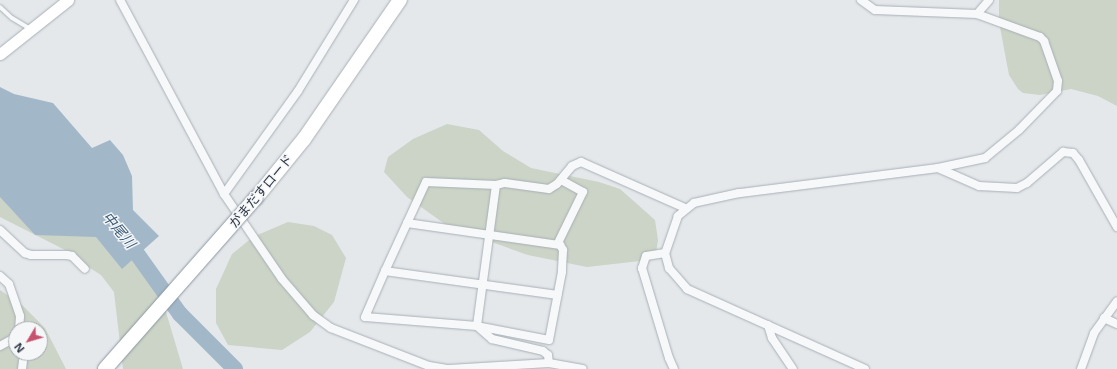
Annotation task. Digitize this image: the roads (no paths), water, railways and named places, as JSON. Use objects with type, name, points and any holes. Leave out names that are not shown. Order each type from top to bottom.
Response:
[{"type":"highway","name":"がまだすロード","points":[[105,369],[256,198],[304,139],[378,34],[400,0]]},
{"type":"highway","points":[[378,34],[406,0]]},
{"type":"street","points":[[0,54],[68,0]]},
{"type":"street","points":[[120,0],[224,194],[282,279],[313,315],[331,328],[429,366],[449,369],[549,364],[582,369]]},
{"type":"street","points":[[224,194],[298,91],[354,0]]},
{"type":"street","points":[[862,0],[875,10],[977,14],[1040,37],[1044,41],[1059,86],[994,152],[984,158],[938,168],[739,193],[694,203],[685,208],[671,232],[665,253],[669,268],[687,289],[865,369]]},
{"type":"street","points":[[977,14],[989,0]]},
{"type":"street","points":[[938,168],[979,186],[1017,188],[1026,183],[1063,152],[1072,152],[1079,160],[1117,227]]},
{"type":"street","points":[[407,223],[558,243],[563,250],[549,340],[477,326],[365,317],[386,272],[407,223],[426,182],[496,185],[505,183],[548,189],[561,180],[572,166],[581,162],[685,208]]},
{"type":"street","points":[[558,243],[583,192],[561,180]]},
{"type":"street","points":[[477,326],[496,185]]},
{"type":"street","points":[[0,230],[25,253],[31,255],[72,256],[85,269]]},
{"type":"street","points":[[665,253],[646,256],[642,268],[668,358],[674,369]]},
{"type":"street","points":[[386,272],[557,295]]},
{"type":"street","points":[[0,276],[9,284],[20,316],[20,321]]},
{"type":"street","points":[[1081,369],[1094,333],[1117,301]]},
{"type":"street","points":[[1104,318],[1117,324]]},
{"type":"street","points":[[768,325],[772,338],[793,369]]},
{"type":"street","points":[[477,326],[492,339],[543,351],[548,355],[549,364]]},
{"type":"lane","points":[[0,7],[28,33]]},
{"type":"water","points":[[0,87],[14,94],[53,103],[92,148],[110,140],[123,155],[132,176],[133,210],[159,236],[122,269],[96,237],[35,235],[0,197]]},
{"type":"waterway","name":"中尾川","points":[[125,237],[180,314],[235,369]]}]
